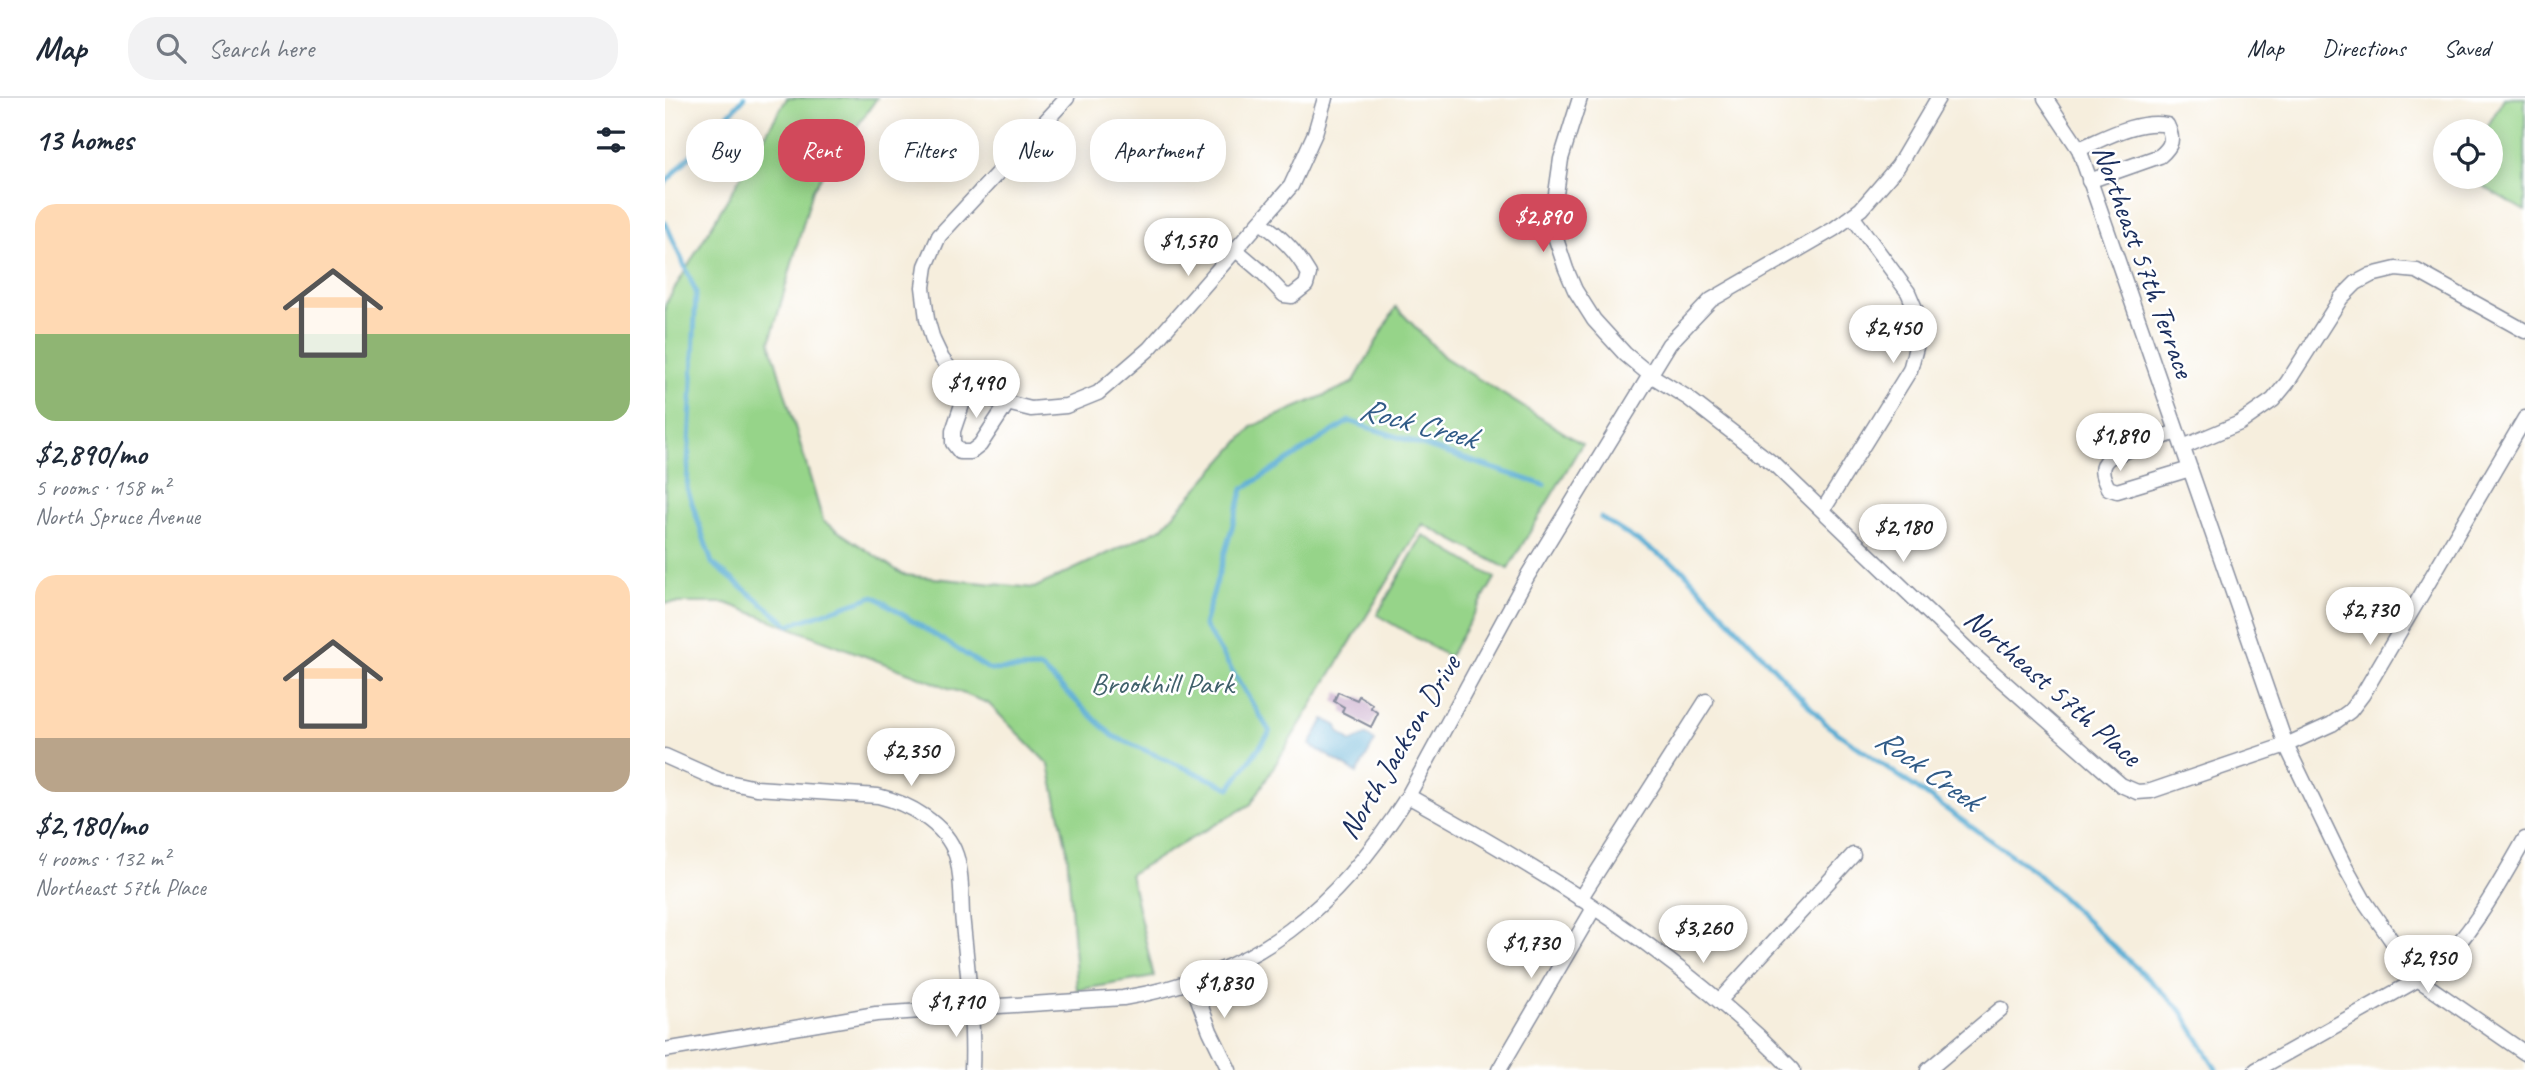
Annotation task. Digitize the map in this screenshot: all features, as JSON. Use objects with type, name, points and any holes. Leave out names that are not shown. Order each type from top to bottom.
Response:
[{"type":"street","points":[[1067,98],[939,236],[926,266],[923,298],[933,340],[942,359],[968,387],[987,398],[1031,409],[1066,406],[1098,393],[1149,349],[1291,186],[1305,160],[1325,98]]},
{"type":"street","name":"Northeast 57th Place","points":[[1580,98],[1561,159],[1555,236],[1570,280],[1594,320],[1625,354],[1649,374],[1688,398],[1742,438],[1823,510],[1971,653],[2121,785],[2137,792],[2151,791],[2285,745]]},
{"type":"street","name":"North Jackson Drive","points":[[665,1050],[876,1014],[1123,998],[1158,993],[1192,983],[1235,965],[1265,948],[1298,924],[1357,867],[1387,829],[1408,796],[1528,575],[1669,344],[1711,300],[1852,216],[1877,193],[1898,166],[1938,98]]},
{"type":"street","name":"Northeast 57th Terrace","points":[[2045,98],[2078,149],[2285,745],[2350,876],[2419,980],[2525,1053]]},
{"type":"street","points":[[2078,149],[2131,128],[2157,123],[2167,125],[2171,132],[2170,148],[2160,156],[2089,181]]},
{"type":"street","points":[[1823,510],[1910,370],[1919,337],[1917,313],[1908,292],[1852,216]]},
{"type":"street","points":[[1236,250],[1284,295],[1292,296],[1306,285],[1309,274],[1299,257],[1280,236],[1259,222]]},
{"type":"street","points":[[2183,447],[2241,424],[2273,401],[2341,298],[2356,283],[2371,275],[2396,269],[2417,271],[2525,331]]},
{"type":"street","points":[[968,387],[954,431],[953,443],[960,452],[971,452],[980,445],[1007,404]]},
{"type":"street","points":[[2285,745],[2332,724],[2357,703],[2525,418]]},
{"type":"street","points":[[2176,432],[2110,457],[2102,468],[2103,477],[2108,488],[2117,491],[2190,469]]},
{"type":"street","points":[[1580,898],[1706,701]]},
{"type":"street","points":[[665,756],[731,784],[878,796],[900,802],[920,813],[938,828],[957,856],[971,1008],[972,1070]]},
{"type":"street","points":[[1408,796],[1580,898],[1720,1000],[1793,1070]]},
{"type":"street","points":[[2256,1070],[2419,980],[2451,954],[2466,936],[2525,839]]},
{"type":"street","points":[[1720,1000],[1853,855]]},
{"type":"street","points":[[1499,1070],[1594,908]]},
{"type":"street","points":[[1192,983],[1210,1031],[1229,1070]]},
{"type":"street","points":[[1928,1070],[2001,1009]]},
{"type":"green space","name":"Brookhill Park","points":[[787,98],[877,98],[862,119],[778,119],[778,182],[818,182],[813,189],[770,342],[823,521],[904,575],[1034,588],[1162,528],[1253,426],[1353,383],[1396,307],[1444,357],[1582,444],[1508,569],[1423,524],[1251,804],[1130,874],[1154,977],[1077,990],[1067,850],[1049,765],[988,703],[726,603],[665,603],[665,305],[737,182],[764,182],[764,137]]},
{"type":"green space","points":[[2504,98],[2525,98],[2525,211],[2487,189],[2503,189],[2503,119],[2492,119]]},
{"type":"green space","points":[[1423,535],[1495,578],[1449,657],[1377,615]]},
{"type":"water","points":[[1324,719],[1337,726],[1339,732],[1351,742],[1366,735],[1375,741],[1357,773],[1310,745]]},
{"type":"building","points":[[1338,692],[1357,700],[1359,696],[1372,704],[1371,708],[1378,713],[1371,727],[1342,712],[1344,707],[1334,701]]},
{"type":"waterway","name":"Rock Creek","points":[[665,183],[744,98]]},
{"type":"waterway","name":"Rock Creek","points":[[665,222],[696,292],[687,488],[712,563],[789,625],[874,596],[990,670],[1041,668],[1113,736],[1230,788],[1270,732],[1204,625],[1243,489],[1349,421],[1544,485]]},
{"type":"waterway","name":"Rock Creek","points":[[1601,518],[1682,569],[1828,726],[2034,871],[2181,1010],[2216,1069]]}]
